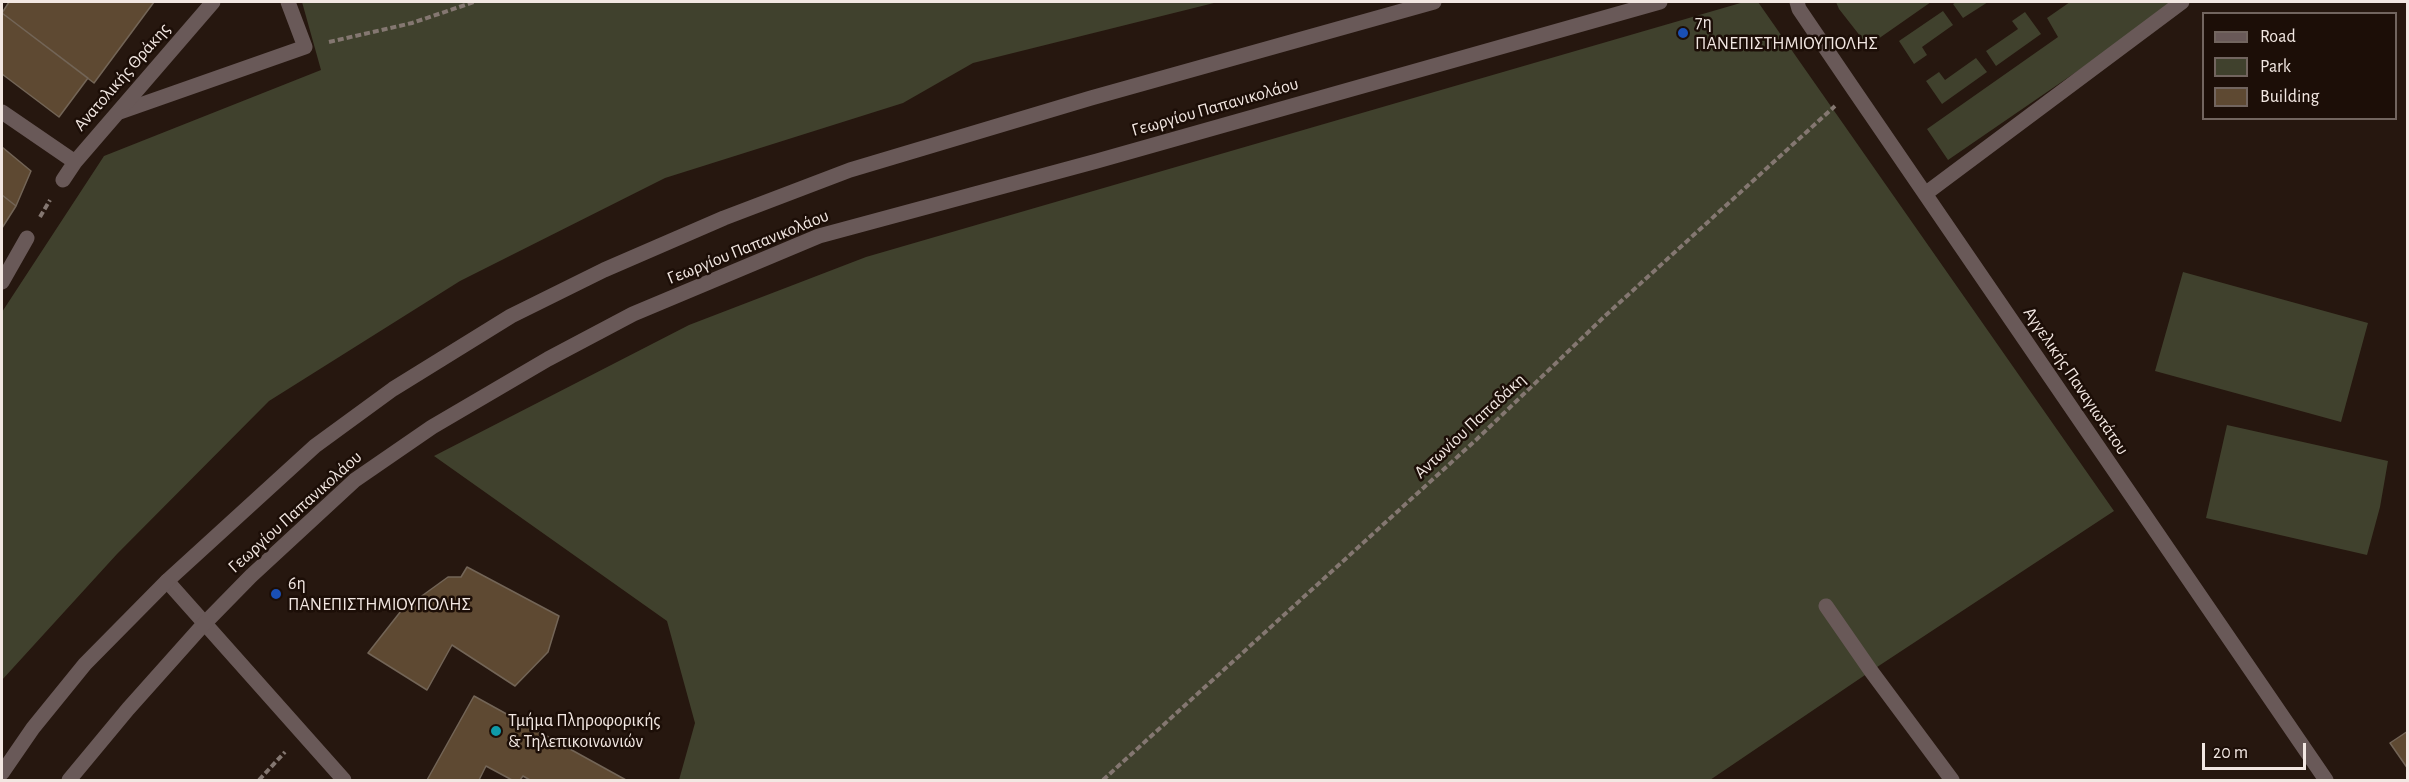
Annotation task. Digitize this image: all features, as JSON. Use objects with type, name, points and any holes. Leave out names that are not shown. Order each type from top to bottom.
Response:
[{"type":"street","name":"Ανατολικής Θράκης","points":[[63,180],[75,162],[213,2]]},
{"type":"street","points":[[120,112],[305,47],[288,2]]},
{"type":"street","name":"Γεωργίου Παπανικολάου","points":[[2,773],[33,728],[85,664],[167,581],[315,446],[393,389],[511,316],[604,270],[724,218],[850,170],[1079,101],[1434,2]]},
{"type":"street","name":"Γεωργίου Παπανικολάου","points":[[69,780],[128,709],[203,625],[251,576],[355,480],[461,410],[548,359],[633,314],[819,236],[1108,158],[1660,2]]},
{"type":"street","name":"Αγγελικής Παναγιωτάτου","points":[[1797,2],[1799,9],[1854,90],[2326,780]]},
{"type":"street","points":[[1925,194],[2182,2]]},
{"type":"street","points":[[2,112],[75,162]]},
{"type":"street","points":[[2,282],[27,238]]},
{"type":"street","points":[[167,581],[203,625],[344,780]]},
{"type":"street","points":[[1826,606],[1952,780]]},
{"type":"path","points":[[305,47],[412,23],[474,2]]},
{"type":"path","name":"Αντωνίου Παπαδάκη","points":[[1103,780],[1451,463],[1606,315],[1854,90]]},
{"type":"path","points":[[27,238],[63,180]]},
{"type":"path","points":[[259,780],[302,734]]},
{"type":"green space","points":[[302,2],[1218,2],[973,63],[903,103],[665,178],[460,281],[269,401],[117,554],[2,680],[2,312],[104,156],[321,70]]},
{"type":"green space","points":[[1744,2],[1758,2],[2114,511],[1710,780],[679,780],[695,723],[667,621],[434,456],[689,325],[866,257]]},
{"type":"green space","points":[[1836,2],[1931,2],[1868,46]]},
{"type":"green space","points":[[1956,2],[1988,2],[1963,18],[1953,4]]},
{"type":"green space","points":[[2070,2],[2178,2],[1948,160],[1927,129],[2058,37],[2047,18]]},
{"type":"green space","points":[[1943,11],[1953,25],[1922,47],[1927,55],[1914,64],[1899,41]]},
{"type":"green space","points":[[2025,12],[2041,34],[1996,66],[1986,51],[2018,29],[2012,21]]},
{"type":"green space","points":[[1976,58],[1987,72],[1942,104],[1926,81],[1939,72],[1945,80]]},
{"type":"green space","points":[[2183,272],[2368,323],[2341,422],[2155,371]]},
{"type":"green space","points":[[2227,425],[2388,461],[2380,507],[2367,555],[2206,518]]},
{"type":"building","points":[[9,2],[154,2],[94,83],[2,13]]},
{"type":"building","points":[[2,13],[88,78],[59,117],[2,74]]},
{"type":"building","points":[[2,147],[31,171],[16,206],[2,195]]},
{"type":"building","points":[[2,195],[16,206],[2,228]]},
{"type":"building","points":[[467,567],[559,616],[548,652],[515,686],[452,645],[427,690],[368,653],[401,611],[448,577],[461,577]]},
{"type":"building","name":"Τμήμα Πληροφορικής & Τηλεπικοινωνιών","points":[[474,696],[626,780],[530,780],[523,776],[520,780],[512,780],[486,766],[479,780],[427,780]]},
{"type":"building","points":[[2408,731],[2408,769],[2390,743]]},
{"type":"place","name":"7η ΠΑΝΕΠΙΣΤΗΜΙΟΥΠΟΛΗΣ","points":[[1683,33]]},
{"type":"place","name":"6η ΠΑΝΕΠΙΣΤΗΜΙΟΥΠΟΛΗΣ","points":[[276,594]]},
{"type":"place","name":"Τμήμα Πληροφορικής & Τηλεπικοινωνιών","points":[[496,731]]}]
